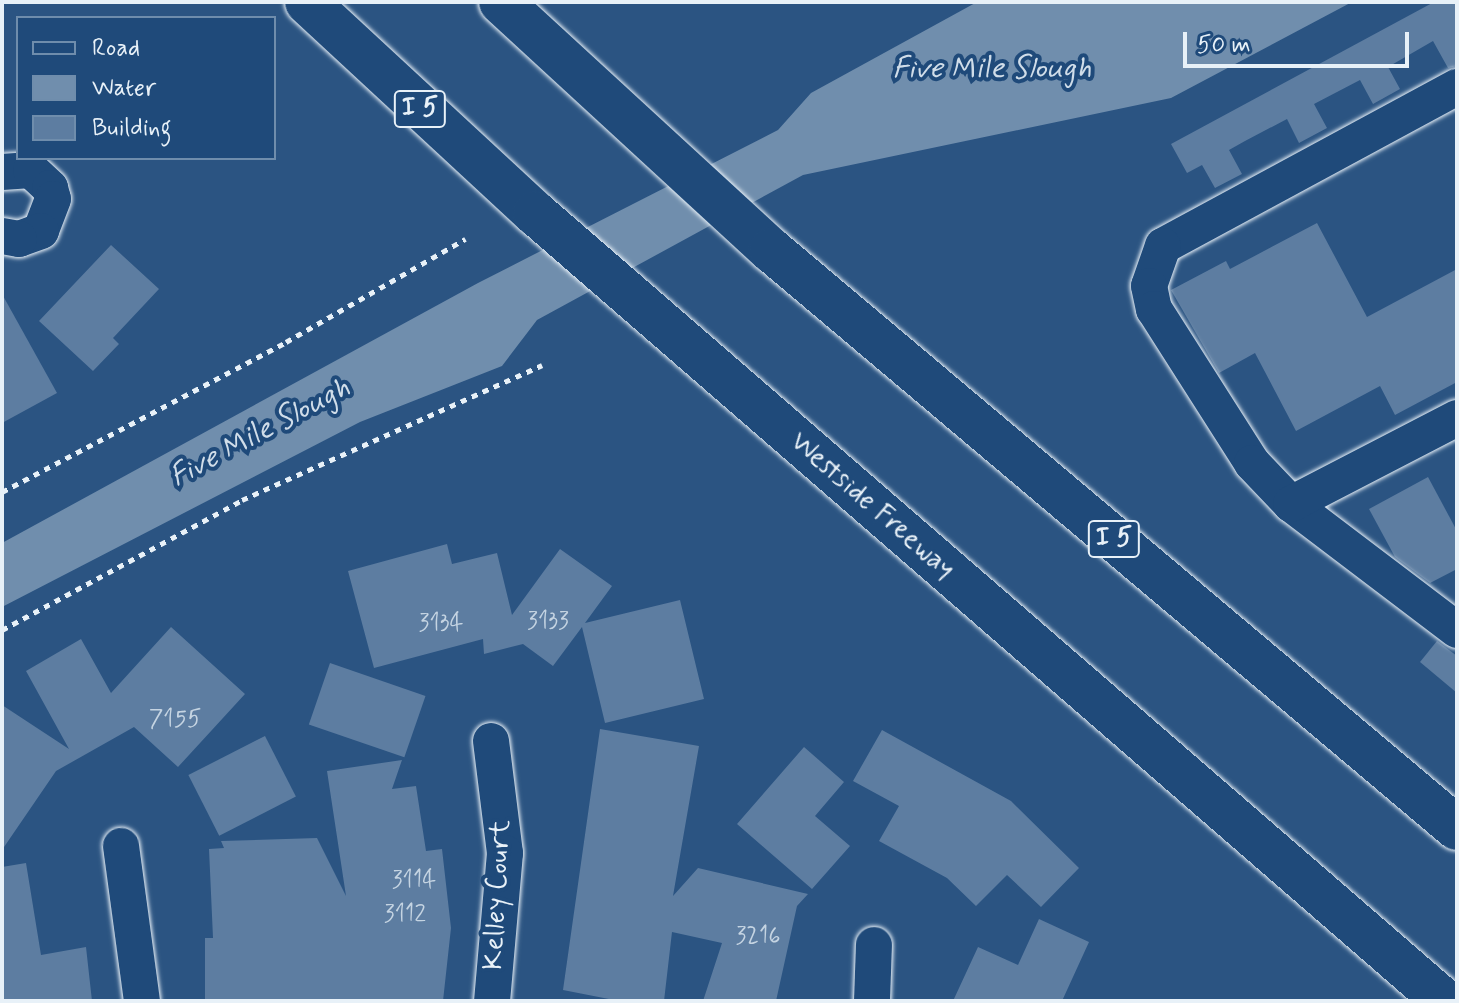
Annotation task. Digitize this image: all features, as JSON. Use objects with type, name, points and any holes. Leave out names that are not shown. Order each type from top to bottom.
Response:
[{"type":"highway","name":"Westside Freeway","points":[[307,2],[535,213],[1444,1001]]},
{"type":"highway","name":"I 5","points":[[501,2],[771,250],[1457,828]]},
{"type":"street","points":[[1457,87],[1163,246],[1152,271],[1154,309],[1252,463],[1291,504],[1457,630]]},
{"type":"street","points":[[2,172],[31,170],[42,177],[53,199],[41,231],[19,239],[2,236]]},
{"type":"street","points":[[1291,504],[1457,418]]},
{"type":"street","name":"Kelley Court","points":[[491,741],[505,853],[492,1001]]},
{"type":"street","points":[[121,846],[142,1001]]},
{"type":"street","points":[[872,1001],[874,945]]},
{"type":"path","points":[[2,492],[286,342],[465,239]]},
{"type":"path","points":[[2,630],[242,500],[542,365]]},
{"type":"water","name":"Five Mile Slough","points":[[977,2],[1352,2],[1171,98],[803,175],[537,320],[502,366],[360,422],[2,607],[2,543],[478,283],[778,130],[811,93]]},
{"type":"building","points":[[1434,2],[1457,2],[1457,66],[1448,68],[1433,41],[1388,67],[1400,89],[1373,104],[1360,80],[1314,104],[1327,128],[1299,143],[1287,119],[1229,150],[1242,174],[1215,188],[1202,165],[1187,173],[1171,144]]},
{"type":"building","points":[[1317,223],[1367,317],[1457,269],[1457,382],[1395,415],[1380,386],[1296,431],[1255,353],[1219,373],[1171,290],[1226,261],[1230,269]]},
{"type":"building","points":[[111,245],[159,289],[113,338],[119,344],[93,371],[39,321]]},
{"type":"building","points":[[2,294],[57,393],[2,423]]},
{"type":"building","points":[[1428,477],[1457,531],[1457,569],[1430,583],[1395,557],[1369,509]]},
{"type":"building","points":[[447,544],[452,564],[497,553],[512,615],[560,549],[612,586],[585,623],[680,600],[704,699],[605,723],[582,627],[553,666],[523,644],[484,654],[483,639],[374,668],[348,571]]},
{"type":"building","points":[[171,627],[245,694],[178,767],[134,727],[56,771],[2,850],[2,705],[69,749],[26,671],[81,639],[111,693]]},
{"type":"building","points":[[1437,641],[1457,656],[1457,693],[1420,662]]},
{"type":"building","points":[[330,663],[425,696],[404,757],[309,724]]},
{"type":"building","points":[[600,729],[699,746],[673,896],[698,868],[808,894],[797,906],[776,1001],[703,1001],[722,943],[672,932],[664,1001],[619,1001],[563,990]]},
{"type":"building","points":[[882,730],[1011,801],[1079,868],[1041,907],[1007,875],[976,906],[947,878],[879,841],[899,806],[853,781]]},
{"type":"building","points":[[265,736],[296,797],[219,836],[188,775]]},
{"type":"building","points":[[804,747],[844,782],[815,816],[850,846],[812,889],[737,824]]},
{"type":"building","points":[[402,760],[392,789],[416,786],[426,851],[442,849],[451,928],[443,1001],[205,1001],[205,938],[213,938],[209,849],[224,848],[221,841],[317,838],[346,896],[327,771]]},
{"type":"building","points":[[26,863],[41,955],[86,947],[92,1001],[2,1001],[2,867]]},
{"type":"building","points":[[1039,919],[1089,942],[1062,1001],[953,1001],[978,947],[1018,965]]}]
